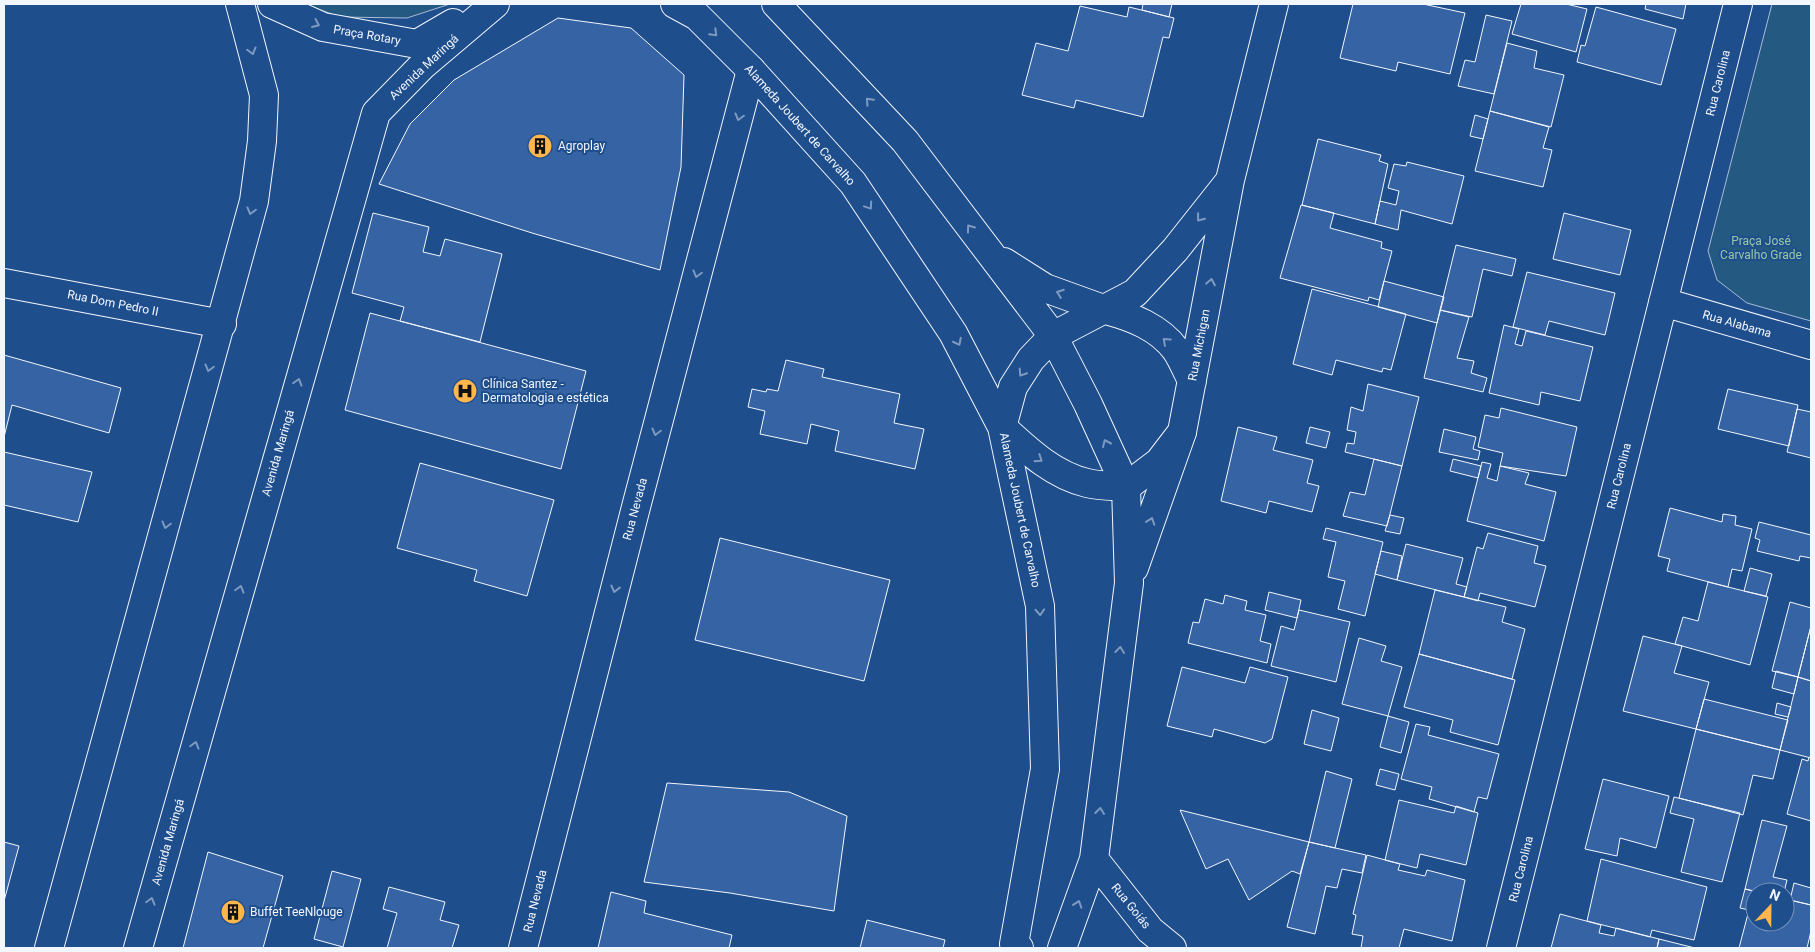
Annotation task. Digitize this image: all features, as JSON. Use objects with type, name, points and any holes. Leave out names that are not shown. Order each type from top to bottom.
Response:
[{"type":"main road","points":[[49,948],[222,324],[254,201],[262,141],[264,95],[240,4]]},
{"type":"main road","name":"Praça Rotary","points":[[272,4],[323,27],[417,44],[487,4]]},
{"type":"main road","name":"Avenida Maringá","points":[[138,948],[376,114],[423,64],[495,4]]},
{"type":"main road","name":"Alameda Joubert de Carvalho","points":[[675,4],[697,16],[751,70],[853,183],[953,333],[1002,428],[1040,606],[1045,769],[1015,947]]},
{"type":"main road","name":"Rua Michigan","points":[[1126,487],[1159,462],[1182,432],[1230,180],[1274,4]]},
{"type":"main road","name":"Rua Carolina","points":[[1501,948],[1738,4]]},
{"type":"main road","points":[[783,6],[906,141],[1053,336],[1088,404],[1126,487],[1129,583],[1094,860],[1062,948]]},
{"type":"main road","name":"Rua Nevada","points":[[523,948],[751,70]]},
{"type":"main road","name":"Rua Michigan","points":[[1053,336],[1106,310],[1135,293],[1176,250],[1230,180]]},
{"type":"main road","points":[[988,252],[1045,288],[1106,310],[1130,316],[1151,328],[1175,349],[1192,381]]},
{"type":"main road","name":"Rua Dom Pedro II","points":[[4,283],[222,324]]},
{"type":"main road","name":"Rua Alabama","points":[[1663,302],[1811,345]]},
{"type":"main road","points":[[1053,336],[1031,359],[1013,386],[1002,428],[1030,453],[1062,474],[1087,483],[1126,487]]},
{"type":"main road","points":[[1129,583],[1182,432]]},
{"type":"main road","name":"Rua Goiás","points":[[1094,860],[1150,930],[1172,948]]},
{"type":"green space","points":[[304,4],[450,4],[407,18],[340,17]]},
{"type":"green space","name":"Praça José Carvalho Grade","points":[[1772,4],[1811,4],[1811,321],[1747,303],[1717,280],[1708,251]]},
{"type":"building","points":[[1143,4],[1172,4],[1169,17],[1142,10]]},
{"type":"building","points":[[1353,4],[1423,4],[1465,13],[1450,74],[1398,62],[1396,71],[1340,58]]},
{"type":"building","points":[[1521,4],[1566,4],[1587,9],[1576,52],[1512,34]]},
{"type":"building","points":[[1646,4],[1686,4],[1683,19],[1645,9]]},
{"type":"building","points":[[1080,6],[1127,17],[1129,7],[1174,18],[1169,38],[1163,37],[1143,117],[1076,100],[1074,108],[1022,95],[1036,43],[1068,51]]},
{"type":"building","points":[[1596,7],[1676,29],[1661,85],[1577,62],[1581,45],[1585,46]]},
{"type":"building","points":[[1486,15],[1512,21],[1494,94],[1458,86],[1465,60],[1475,62]]},
{"type":"building","name":"Agroplay","points":[[558,18],[631,28],[684,75],[681,167],[660,270],[532,233],[379,184],[410,124],[454,80]]},
{"type":"building","points":[[1507,43],[1537,51],[1534,68],[1564,75],[1551,127],[1490,111]]},
{"type":"building","points":[[1490,111],[1549,127],[1543,148],[1552,150],[1543,187],[1475,171]]},
{"type":"building","points":[[1475,115],[1488,119],[1483,139],[1470,136]]},
{"type":"building","points":[[1318,139],[1381,155],[1379,161],[1388,164],[1375,224],[1302,205]]},
{"type":"building","points":[[1407,162],[1464,176],[1452,224],[1401,210],[1398,230],[1375,224],[1380,201],[1396,205],[1399,191],[1388,188],[1394,164],[1406,166]]},
{"type":"building","points":[[1301,205],[1334,213],[1330,228],[1382,242],[1381,248],[1392,251],[1379,300],[1369,297],[1368,301],[1280,278]]},
{"type":"building","points":[[373,213],[429,227],[423,252],[440,256],[445,239],[502,254],[480,342],[400,321],[404,307],[352,293]]},
{"type":"building","points":[[1564,213],[1631,230],[1620,275],[1553,259]]},
{"type":"building","points":[[1456,245],[1516,259],[1512,276],[1483,269],[1472,317],[1440,310]]},
{"type":"building","points":[[1527,272],[1615,293],[1605,335],[1549,321],[1545,335],[1513,327]]},
{"type":"building","points":[[1384,281],[1444,297],[1437,323],[1378,307]]},
{"type":"building","points":[[1312,289],[1406,314],[1391,370],[1383,368],[1382,372],[1336,360],[1332,375],[1293,364]]},
{"type":"building","points":[[1440,310],[1469,317],[1457,358],[1474,361],[1471,373],[1487,378],[1483,392],[1424,378]]},
{"type":"building","name":"Clínica Santez - Dermatologia e estética","points":[[370,313],[586,371],[561,469],[345,410]]},
{"type":"building","points":[[1504,325],[1519,329],[1515,344],[1522,346],[1526,331],[1593,347],[1580,401],[1541,392],[1539,405],[1489,393]]},
{"type":"building","points":[[4,355],[121,388],[109,433],[12,405],[4,437]]},
{"type":"building","points":[[786,360],[824,369],[822,377],[900,394],[894,423],[924,429],[915,469],[835,451],[839,431],[811,424],[807,444],[760,434],[765,411],[748,407],[752,389],[766,392],[767,389],[778,391]]},
{"type":"building","points":[[1368,384],[1419,397],[1402,466],[1345,452],[1347,443],[1354,444],[1356,432],[1347,430],[1351,407],[1363,411]]},
{"type":"building","points":[[1728,389],[1798,405],[1789,446],[1718,429]]},
{"type":"building","points":[[1501,408],[1577,427],[1566,476],[1500,466],[1503,453],[1478,447],[1485,415],[1499,418]]},
{"type":"building","points":[[1797,409],[1811,412],[1811,458],[1787,452]]},
{"type":"building","points":[[1238,427],[1277,437],[1273,450],[1313,460],[1307,483],[1319,486],[1312,512],[1269,501],[1266,513],[1221,501]]},
{"type":"building","points":[[1310,427],[1330,432],[1326,448],[1306,443]]},
{"type":"building","points":[[1444,429],[1476,437],[1473,449],[1480,451],[1478,460],[1439,452]]},
{"type":"building","points":[[4,452],[92,472],[78,522],[4,505]]},
{"type":"building","points":[[1374,459],[1402,466],[1387,526],[1343,516],[1350,492],[1365,495]]},
{"type":"building","points":[[1453,459],[1481,466],[1478,478],[1450,471]]},
{"type":"building","points":[[1482,462],[1491,464],[1487,478],[1497,481],[1500,466],[1529,473],[1525,484],[1556,492],[1544,541],[1467,521]]},
{"type":"building","points":[[420,463],[554,500],[527,596],[474,581],[477,570],[397,548]]},
{"type":"building","points":[[1670,508],[1722,522],[1723,514],[1736,516],[1735,525],[1752,529],[1742,571],[1732,569],[1728,587],[1667,571],[1670,559],[1658,556]]},
{"type":"building","points":[[1390,515],[1404,518],[1400,534],[1385,531]]},
{"type":"building","points":[[1759,522],[1811,535],[1811,558],[1800,556],[1799,561],[1757,551],[1760,540],[1755,538]]},
{"type":"building","points":[[1326,528],[1383,542],[1365,616],[1338,609],[1345,581],[1328,577],[1336,542],[1323,539]]},
{"type":"building","points":[[1488,533],[1538,546],[1534,563],[1546,566],[1535,607],[1480,593],[1478,601],[1464,597],[1477,547],[1483,549]]},
{"type":"building","points":[[720,538],[890,580],[864,681],[695,640]]},
{"type":"building","points":[[1406,544],[1463,558],[1456,584],[1467,587],[1464,597],[1397,580]]},
{"type":"building","points":[[1381,551],[1402,556],[1397,580],[1375,574]]},
{"type":"building","points":[[1750,568],[1772,574],[1766,596],[1744,591]]},
{"type":"building","points":[[1708,582],[1768,597],[1750,665],[1675,644],[1683,617],[1698,621]]},
{"type":"building","points":[[1435,590],[1506,607],[1502,622],[1525,629],[1512,679],[1419,654]]},
{"type":"building","points":[[1269,592],[1301,600],[1297,618],[1265,610]]},
{"type":"building","points":[[1225,595],[1247,601],[1245,610],[1266,615],[1260,641],[1271,644],[1267,663],[1188,643],[1193,622],[1199,623],[1205,599],[1223,604]]},
{"type":"building","points":[[1790,602],[1811,608],[1811,626],[1798,677],[1772,671]]},
{"type":"building","points":[[1299,610],[1350,622],[1336,682],[1271,666],[1281,626],[1294,630]]},
{"type":"building","points":[[1811,626],[1811,681],[1798,677]]},
{"type":"building","points":[[1643,636],[1682,646],[1674,673],[1709,682],[1696,729],[1623,711]]},
{"type":"building","points":[[1359,638],[1386,646],[1381,661],[1402,667],[1388,716],[1342,704]]},
{"type":"building","points":[[1419,654],[1515,680],[1498,745],[1450,732],[1453,720],[1404,707]]},
{"type":"building","points":[[1182,667],[1245,683],[1250,667],[1288,677],[1272,739],[1265,743],[1214,729],[1212,737],[1167,726]]},
{"type":"building","points":[[1776,671],[1798,677],[1794,694],[1772,688]]},
{"type":"building","points":[[1798,677],[1811,681],[1811,758],[1780,750]]},
{"type":"building","points":[[1704,699],[1788,720],[1780,750],[1696,729]]},
{"type":"building","points":[[1777,703],[1791,707],[1788,717],[1775,714]]},
{"type":"building","points":[[1312,710],[1339,718],[1331,751],[1304,744]]},
{"type":"building","points":[[1388,716],[1409,722],[1401,753],[1380,747]]},
{"type":"building","points":[[1416,724],[1430,727],[1428,735],[1499,754],[1487,799],[1478,797],[1474,812],[1429,799],[1432,787],[1401,779]]},
{"type":"building","points":[[1696,729],[1780,750],[1773,779],[1753,775],[1743,815],[1679,798]]},
{"type":"building","points":[[1809,757],[1811,758],[1811,821],[1787,814],[1802,759],[1808,761]]},
{"type":"building","points":[[1380,769],[1399,774],[1395,790],[1376,785]]},
{"type":"building","points":[[1326,771],[1352,779],[1335,848],[1309,842]]},
{"type":"building","points":[[1603,779],[1669,796],[1656,848],[1620,838],[1617,856],[1585,849]]},
{"type":"building","points":[[667,783],[789,792],[847,816],[834,911],[730,893],[644,882]]},
{"type":"building","points":[[1674,797],[1740,813],[1722,882],[1681,872],[1694,819],[1670,813]]},
{"type":"building","points":[[1399,800],[1454,813],[1456,806],[1478,813],[1466,865],[1420,854],[1417,868],[1385,860]]},
{"type":"building","points":[[1180,810],[1309,842],[1300,874],[1292,871],[1249,900],[1228,859],[1206,869]]},
{"type":"building","points":[[1762,820],[1787,826],[1773,877],[1787,880],[1786,882],[1747,882]]},
{"type":"building","points":[[4,842],[19,846],[4,901]]},
{"type":"building","points":[[1309,842],[1366,855],[1362,873],[1342,869],[1337,888],[1326,886],[1315,934],[1287,927]]},
{"type":"building","name":"Buffet TeeNlouge","points":[[208,852],[283,876],[263,948],[183,948]]},
{"type":"building","points":[[1367,855],[1400,864],[1398,870],[1425,876],[1427,870],[1465,880],[1452,941],[1404,929],[1399,948],[1361,948],[1363,936],[1352,934],[1356,915],[1353,914]]},
{"type":"building","points":[[1601,859],[1707,887],[1694,940],[1652,930],[1650,937],[1587,921]]},
{"type":"building","points":[[332,871],[361,879],[343,947],[314,939]]},
{"type":"building","points":[[1795,883],[1811,888],[1811,905],[1795,901]]},
{"type":"building","points":[[389,887],[445,902],[440,920],[459,925],[452,948],[387,948],[397,913],[383,909]]},
{"type":"building","points":[[1745,889],[1745,909],[1740,908]]},
{"type":"building","points":[[611,892],[646,901],[644,913],[732,935],[729,948],[598,948]]},
{"type":"building","points":[[1795,901],[1811,905],[1811,931],[1807,948],[1739,948],[1745,925],[1745,932],[1795,932]]},
{"type":"building","points":[[1560,914],[1601,925],[1599,933],[1614,936],[1616,928],[1659,939],[1657,948],[1551,948]]},
{"type":"building","points":[[867,920],[945,940],[943,948],[860,948]]},
{"type":"building","points":[[1659,939],[1695,948],[1657,948]]},
{"type":"place","name":"Agroplay","points":[[540,146]]},
{"type":"place","name":"Clínica Santez - Dermatologia e estética","points":[[465,391]]},
{"type":"place","name":"Buffet TeeNlouge","points":[[233,912]]}]
